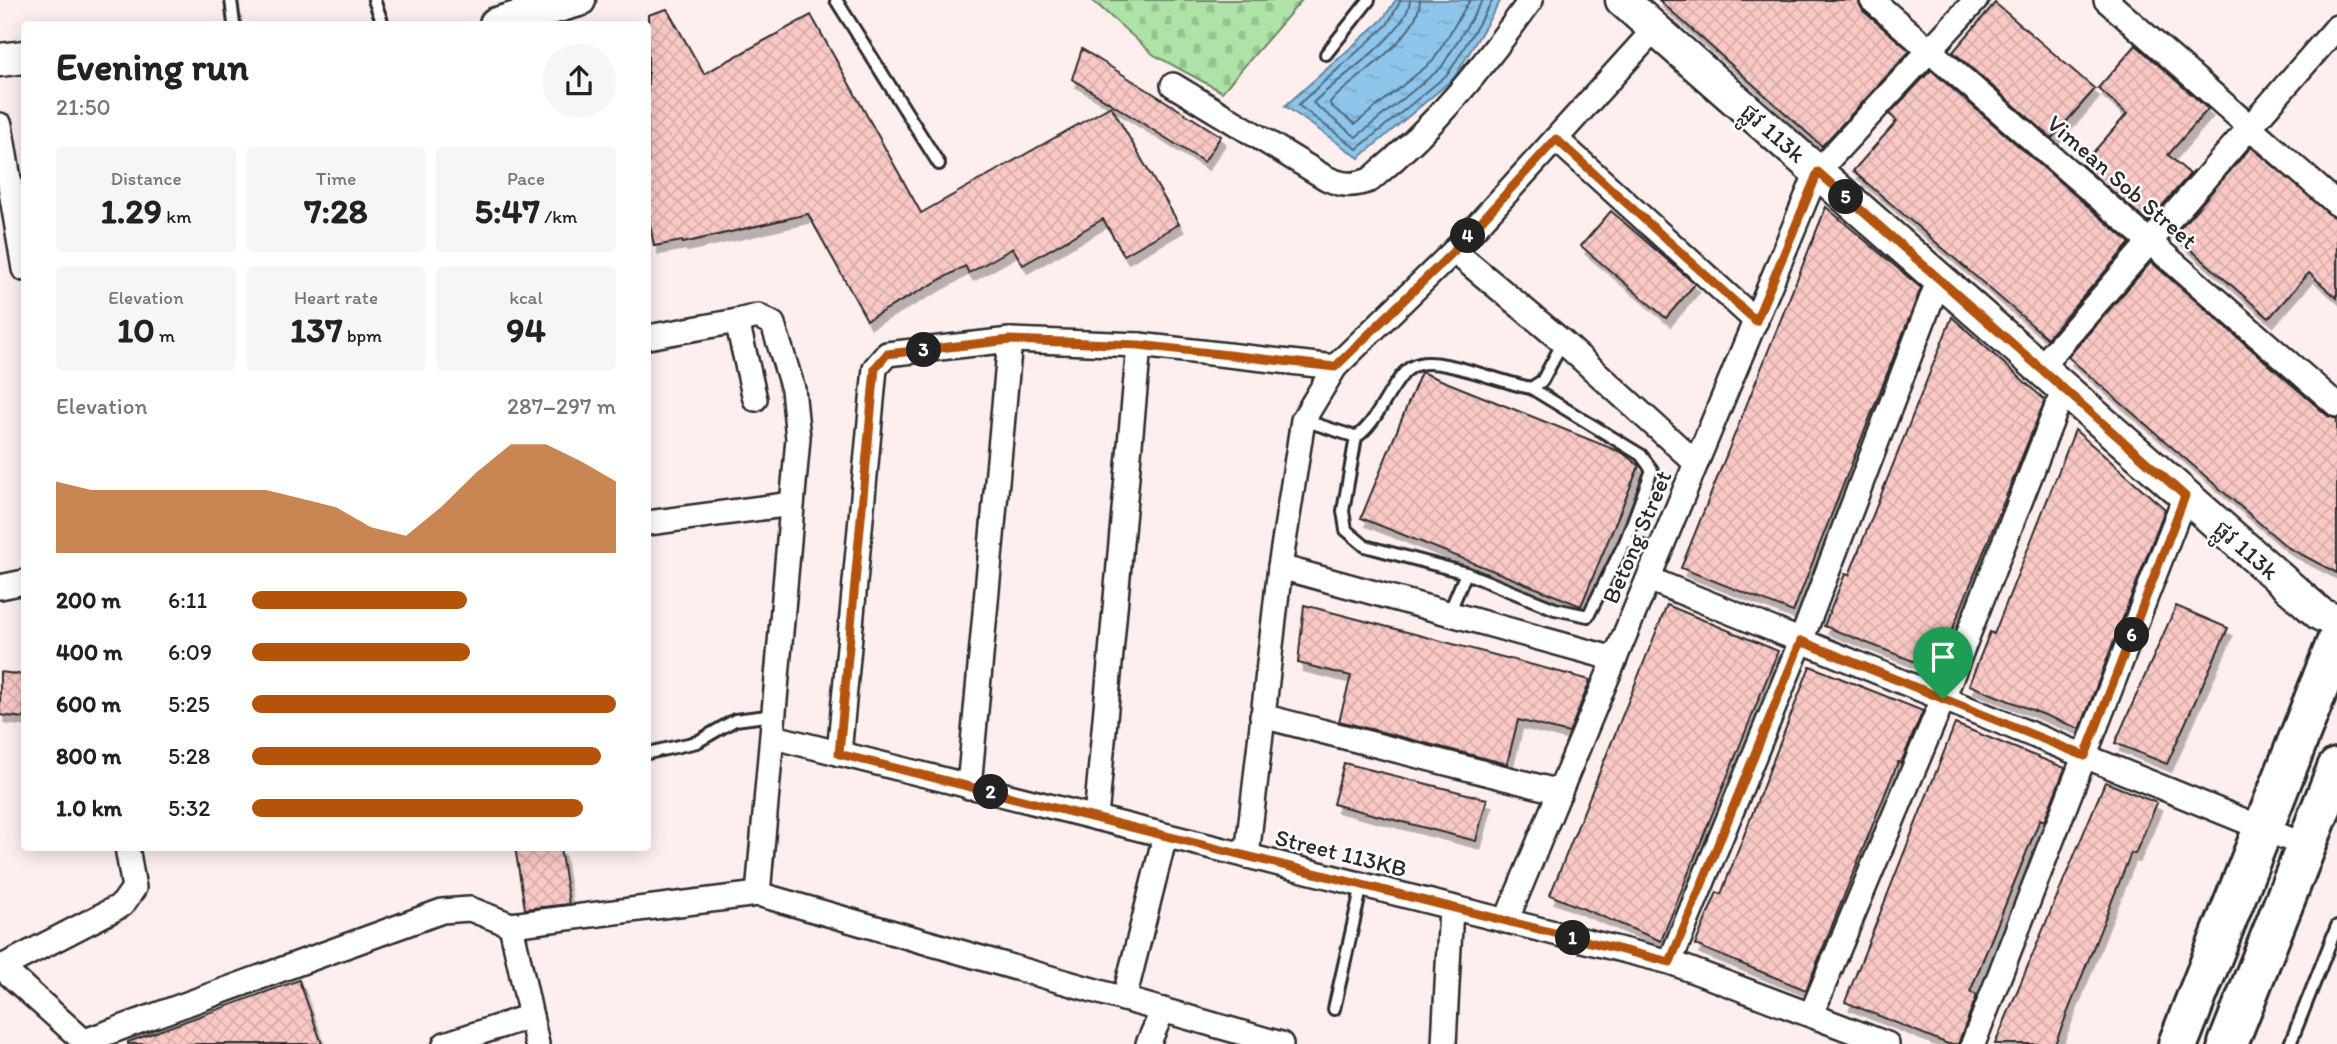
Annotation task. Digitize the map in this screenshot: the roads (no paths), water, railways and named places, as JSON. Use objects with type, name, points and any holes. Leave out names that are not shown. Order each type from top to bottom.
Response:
[{"type":"highway","points":[[2178,1044],[2337,640]]},
{"type":"highway","points":[[2228,1044],[2337,768]]},
{"type":"street","points":[[1173,85],[1326,178],[1342,185],[1360,184],[1370,180],[1425,134],[1486,62],[1531,0]]},
{"type":"street","name":"ផ្លូវ 113k","points":[[1622,0],[2320,614],[2337,622]]},
{"type":"street","name":"Vimean Sob Street","points":[[1872,0],[2337,405]]},
{"type":"street","points":[[1818,172],[1976,0]]},
{"type":"street","points":[[2106,0],[2337,204]]},
{"type":"street","points":[[506,21],[569,2]]},
{"type":"street","points":[[2040,368],[2337,27]]},
{"type":"street","points":[[1247,856],[1280,567],[1303,420],[1335,367],[1454,251],[1656,29]]},
{"type":"street","points":[[0,60],[21,57]]},
{"type":"street","points":[[0,125],[21,251]]},
{"type":"street","points":[[1556,139],[1756,321]]},
{"type":"street","name":"Betong Street","points":[[1506,921],[1818,172]]},
{"type":"street","points":[[1454,251],[1563,342],[1696,463]]},
{"type":"street","points":[[1670,962],[1801,641],[1939,279]]},
{"type":"street","points":[[651,336],[758,316],[773,324],[793,389],[798,438],[775,726],[758,894]]},
{"type":"street","points":[[737,321],[755,399]]},
{"type":"street","points":[[839,754],[875,368],[887,354],[1010,340],[1139,345],[1335,367]]},
{"type":"street","points":[[969,786],[1010,340]]},
{"type":"street","points":[[1096,818],[1139,345]]},
{"type":"street","points":[[1811,1015],[1943,699],[2064,389]]},
{"type":"street","points":[[1973,1044],[2185,496]]},
{"type":"street","points":[[651,523],[792,504]]},
{"type":"street","points":[[1280,567],[1615,659]]},
{"type":"street","points":[[1648,579],[2306,846]]},
{"type":"street","points":[[0,587],[21,583]]},
{"type":"street","points":[[1262,716],[1560,792]]},
{"type":"street","name":"Street 113KB","points":[[775,726],[839,754],[1670,962],[1887,1044]]},
{"type":"street","points":[[1124,999],[1165,836]]},
{"type":"street","points":[[128,851],[134,888],[122,905],[1,966],[86,1043],[442,911],[470,909],[511,925],[758,894],[1281,1044]]},
{"type":"street","points":[[1444,1044],[1451,907]]},
{"type":"street","points":[[511,925],[537,1044]]},
{"type":"street","points":[[1148,1044],[1163,1010]]},
{"type":"street","points":[[444,1044],[531,1016]]},
{"type":"lane","points":[[231,0],[234,21]]},
{"type":"lane","points":[[374,0],[382,21]]},
{"type":"lane","points":[[836,0],[939,164]]},
{"type":"lane","points":[[1326,54],[1369,0]]},
{"type":"lane","points":[[1531,387],[1542,381],[1563,342]]},
{"type":"lane","points":[[1303,420],[1356,437],[1366,431],[1404,371],[1418,364],[1433,362],[1501,382],[1531,387],[1641,454],[1650,463],[1651,475],[1626,540],[1588,616],[1555,609],[1466,573],[1365,546],[1346,530],[1343,511],[1356,437]]},
{"type":"lane","points":[[1626,540],[1659,552]]},
{"type":"lane","points":[[1449,613],[1466,573]]},
{"type":"lane","points":[[651,752],[697,742],[735,720],[775,726]]},
{"type":"lane","points":[[1334,1009],[1362,885]]},
{"type":"lane","points":[[2290,1044],[2337,926]]},
{"type":"water","points":[[1396,0],[1501,0],[1454,78],[1359,158],[1285,106],[1382,20]]}]
